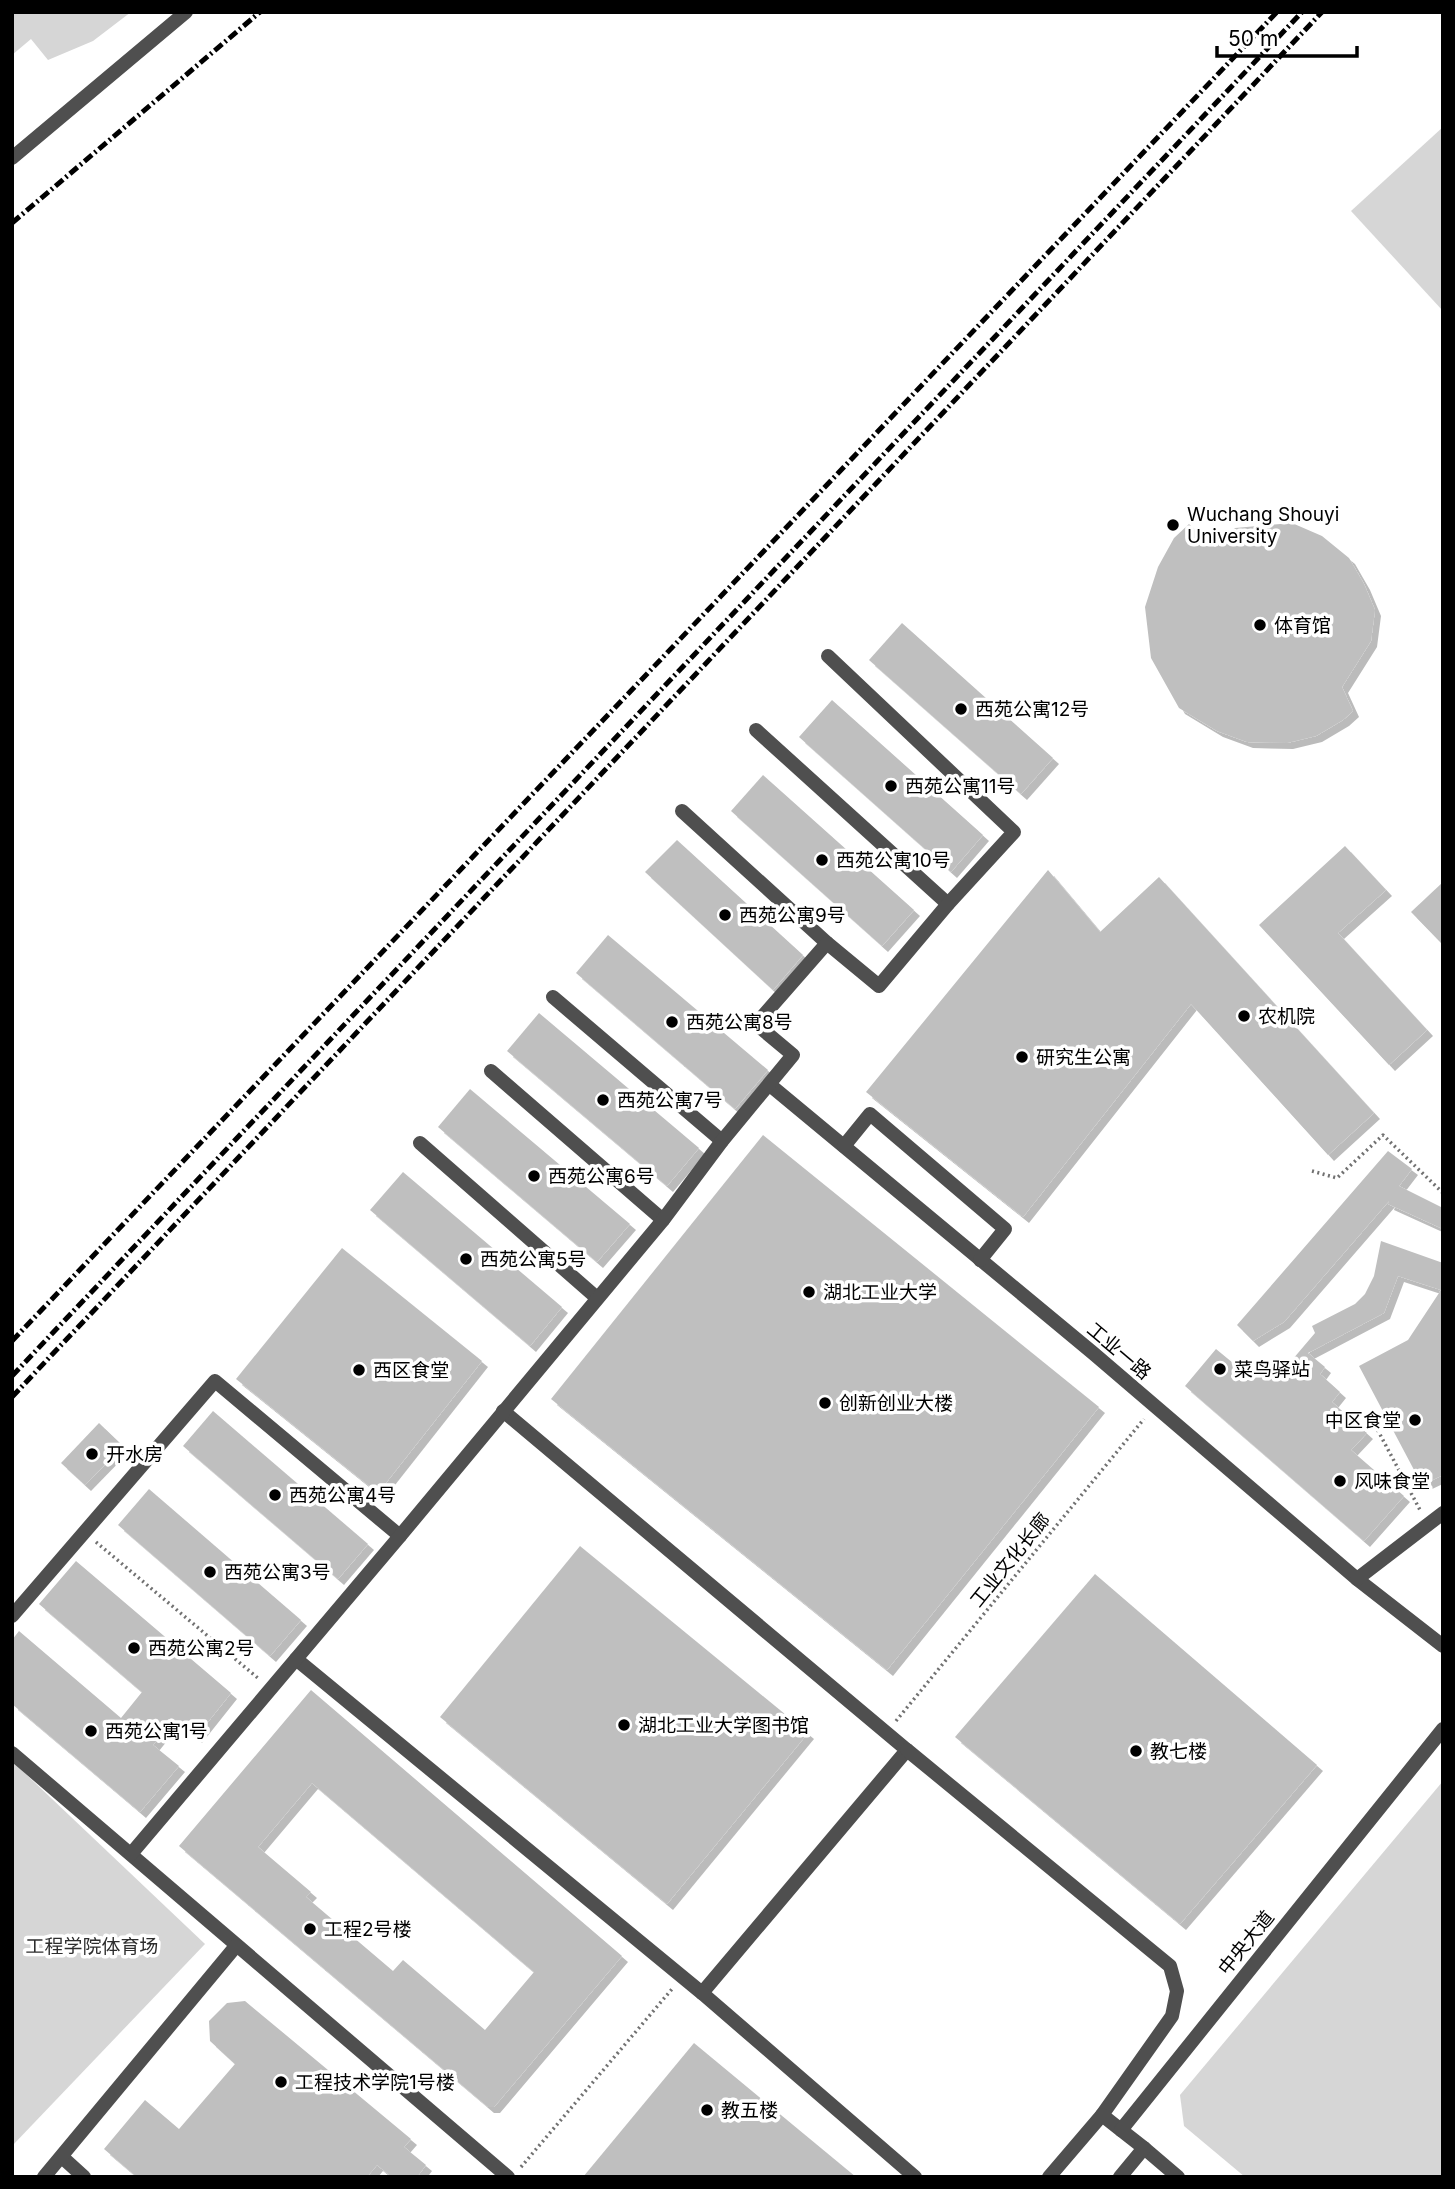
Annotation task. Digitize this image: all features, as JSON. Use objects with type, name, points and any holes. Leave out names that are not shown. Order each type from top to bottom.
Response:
[{"type":"street","points":[[12,158],[186,12]]},
{"type":"street","points":[[682,811],[827,943],[879,986],[948,904],[1014,832],[828,656]]},
{"type":"street","points":[[756,730],[948,904]]},
{"type":"street","points":[[131,1854],[663,1220],[722,1141],[793,1055],[757,1024],[827,943]]},
{"type":"street","points":[[553,997],[722,1141]]},
{"type":"street","points":[[491,1071],[663,1220]]},
{"type":"street","name":"工业一路","points":[[770,1085],[1357,1579],[1443,1646]]},
{"type":"street","points":[[844,1146],[870,1114],[1005,1229],[980,1260]]},
{"type":"street","points":[[420,1143],[597,1298]]},
{"type":"street","points":[[12,1616],[215,1381],[400,1536]]},
{"type":"street","points":[[503,1411],[907,1750],[1170,1966],[1177,1991],[1172,2016],[1102,2115],[1049,2177]]},
{"type":"street","points":[[1357,1579],[1443,1513]]},
{"type":"street","points":[[296,1659],[702,1993],[915,2177]]},
{"type":"street","name":"中央大道","points":[[1121,2130],[1443,1729]]},
{"type":"street","points":[[702,1993],[907,1750]]},
{"type":"street","points":[[12,1753],[510,2177]]},
{"type":"street","points":[[44,2177],[236,1946]]},
{"type":"street","points":[[1102,2115],[1178,2177]]},
{"type":"street","points":[[1120,2177],[1144,2148]]},
{"type":"street","points":[[62,2157],[85,2177]]},
{"type":"path","points":[[1312,1171],[1337,1178],[1383,1135],[1443,1193]]},
{"type":"path","name":"工业文化长廊","points":[[887,1731],[1155,1407]]},
{"type":"path","points":[[1375,1425],[1427,1524]]},
{"type":"path","points":[[84,1531],[271,1689]]},
{"type":"path","points":[[510,2177],[682,1977]]},
{"type":"green space","points":[[12,12],[131,12],[93,41],[48,60],[31,39],[12,55]]},
{"type":"green space","points":[[1443,127],[1443,311],[1351,211]]},
{"type":"green space","name":"工程学院体育场","points":[[12,1761],[205,1944],[12,2146]]},
{"type":"green space","points":[[1443,1781],[1443,2177],[1245,2177],[1184,2126],[1180,2095]]},
{"type":"building","name":"体育馆","points":[[1292,523],[1322,536],[1349,558],[1375,610],[1371,641],[1342,687],[1353,711],[1343,720],[1316,736],[1287,743],[1247,742],[1217,731],[1179,708],[1151,658],[1145,607],[1158,567],[1174,538],[1189,524],[1215,547],[1235,528]]},
{"type":"building","name":"西苑公寓12号","points":[[902,623],[1053,758],[1021,794],[869,660]]},
{"type":"building","name":"西苑公寓11号","points":[[832,700],[983,835],[951,872],[799,737]]},
{"type":"building","name":"西苑公寓10号","points":[[763,775],[914,910],[882,946],[731,811]]},
{"type":"building","name":"西苑公寓9号","points":[[677,840],[803,955],[773,990],[645,872]]},
{"type":"building","points":[[1345,846],[1386,890],[1338,933],[1427,1030],[1389,1065],[1259,925]]},
{"type":"building","name":"研究生公寓","points":[[1048,870],[1100,932],[1159,877],[1374,1113],[1328,1155],[1191,1004],[1023,1217],[866,1092]]},
{"type":"building","points":[[1443,882],[1443,945],[1411,912]]},
{"type":"building","name":"西苑公寓8号","points":[[608,935],[768,1070],[735,1109],[576,973]]},
{"type":"building","name":"西苑公寓7号","points":[[539,1013],[699,1148],[667,1186],[507,1051]]},
{"type":"building","name":"西苑公寓6号","points":[[470,1089],[630,1224],[597,1262],[438,1127]]},
{"type":"building","name":"创新创业大楼","points":[[763,1135],[1099,1407],[887,1670],[551,1399]]},
{"type":"building","points":[[1388,1151],[1412,1169],[1399,1186],[1443,1208],[1443,1229],[1388,1204],[1389,1201],[1284,1322],[1253,1341],[1237,1325]]},
{"type":"building","name":"西苑公寓5号","points":[[403,1172],[562,1307],[530,1346],[370,1210]]},
{"type":"building","points":[[1381,1241],[1443,1263],[1443,1475],[1422,1485],[1359,1366],[1408,1340],[1441,1290],[1398,1276],[1384,1313],[1308,1353],[1325,1367],[1320,1374],[1340,1392],[1332,1402],[1367,1433],[1351,1450],[1404,1496],[1364,1541],[1185,1386],[1216,1349],[1250,1377],[1266,1360],[1281,1373],[1315,1333],[1312,1326],[1355,1304],[1365,1294],[1374,1276]]},
{"type":"building","name":"西区食堂","points":[[342,1248],[482,1361],[378,1493],[236,1379]]},
{"type":"building","name":"西苑公寓4号","points":[[213,1411],[368,1544],[338,1579],[183,1446]]},
{"type":"building","name":"开水房","points":[[99,1423],[123,1446],[85,1485],[61,1463]]},
{"type":"building","name":"西苑公寓3号","points":[[149,1489],[301,1620],[270,1656],[118,1525]]},
{"type":"building","name":"湖北工业大学图书馆","points":[[580,1546],[808,1733],[667,1904],[440,1717]]},
{"type":"building","points":[[76,1561],[231,1693],[196,1737],[173,1720],[153,1745],[179,1766],[140,1812],[12,1704],[12,1640],[19,1631],[121,1718],[142,1692],[39,1604]]},
{"type":"building","name":"教七楼","points":[[1095,1574],[1317,1765],[1180,1924],[955,1737]]},
{"type":"building","points":[[311,1690],[622,1956],[494,2107],[488,2107],[179,1846]],"holes":[[[312,1783],[534,1972],[485,2030],[403,1960],[393,1971],[306,1897],[311,1892],[258,1847]]]},
{"type":"building","name":"工程技术学院1号楼","points":[[245,2001],[411,2139],[404,2147],[426,2165],[417,2177],[392,2177],[377,2165],[367,2177],[137,2177],[104,2149],[145,2100],[179,2129],[235,2064],[210,2041],[209,2021],[227,2003]]},
{"type":"building","name":"教五楼","points":[[694,2043],[856,2177],[583,2177]]},
{"type":"railway","points":[[12,223],[260,12]]},
{"type":"railway","points":[[12,1341],[1277,12]]},
{"type":"railway","points":[[12,1376],[1302,12]]},
{"type":"railway","points":[[12,1397],[1322,12]]},
{"type":"place","name":"Wuchang Shouyi University","points":[[1173,525]]},
{"type":"place","name":"体育馆","points":[[1260,625]]},
{"type":"place","name":"西苑公寓12号","points":[[961,709]]},
{"type":"place","name":"西苑公寓11号","points":[[891,786]]},
{"type":"place","name":"西苑公寓10号","points":[[822,860]]},
{"type":"place","name":"西苑公寓9号","points":[[725,915]]},
{"type":"place","name":"农机院","points":[[1244,1016]]},
{"type":"place","name":"西苑公寓8号","points":[[672,1022]]},
{"type":"place","name":"研究生公寓","points":[[1022,1057]]},
{"type":"place","name":"西苑公寓7号","points":[[603,1100]]},
{"type":"place","name":"西苑公寓6号","points":[[534,1176]]},
{"type":"place","name":"西苑公寓5号","points":[[466,1259]]},
{"type":"place","name":"湖北工业大学","points":[[809,1292]]},
{"type":"place","name":"菜鸟驿站","points":[[1220,1369]]},
{"type":"place","name":"西区食堂","points":[[359,1370]]},
{"type":"place","name":"创新创业大楼","points":[[825,1403]]},
{"type":"place","name":"中区食堂","points":[[1415,1420]]},
{"type":"place","name":"开水房","points":[[92,1454]]},
{"type":"place","name":"风味食堂","points":[[1340,1481]]},
{"type":"place","name":"西苑公寓4号","points":[[275,1495]]},
{"type":"place","name":"西苑公寓3号","points":[[210,1572]]},
{"type":"place","name":"西苑公寓2号","points":[[134,1648]]},
{"type":"place","name":"湖北工业大学图书馆","points":[[624,1725]]},
{"type":"place","name":"西苑公寓1号","points":[[91,1731]]},
{"type":"place","name":"教七楼","points":[[1136,1751]]},
{"type":"place","name":"工程2号楼","points":[[310,1929]]},
{"type":"place","name":"工程技术学院1号楼","points":[[281,2082]]},
{"type":"place","name":"教五楼","points":[[707,2110]]}]
